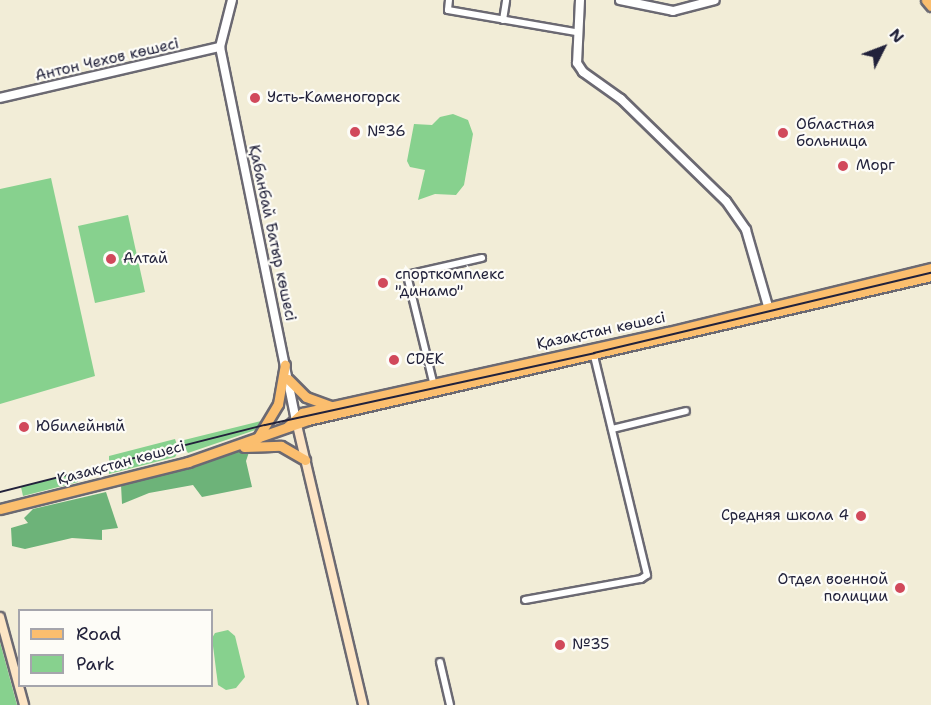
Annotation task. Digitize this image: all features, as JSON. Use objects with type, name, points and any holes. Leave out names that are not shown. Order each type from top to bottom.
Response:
[{"type":"main road","points":[[926,0],[931,6]]},
{"type":"main road","name":"Қазақстан көшесі","points":[[0,509],[112,483],[283,431],[296,422],[896,280],[931,268]]},
{"type":"main road","name":"Қазақстан көшесі","points":[[896,280],[931,276]]},
{"type":"main road","points":[[257,439],[278,404],[285,365]]},
{"type":"main road","points":[[288,379],[306,397],[331,406]]},
{"type":"main road","name":"Қазақстан көшесі","points":[[296,422],[302,413],[434,388]]},
{"type":"main road","points":[[296,422],[363,705]]},
{"type":"main road","points":[[235,446],[276,445],[305,462]]},
{"type":"main road","points":[[0,617],[18,683]]},
{"type":"main road","points":[[19,687],[24,705]]},
{"type":"street","points":[[220,47],[232,0]]},
{"type":"street","points":[[449,0],[448,10],[576,32]]},
{"type":"street","points":[[502,20],[506,0]]},
{"type":"street","points":[[580,0],[576,32],[577,63],[583,72],[621,99],[726,201],[746,230],[769,310]]},
{"type":"street","points":[[620,0],[673,11],[715,0]]},
{"type":"street","name":"Антон Чехов көшесі","points":[[0,98],[220,47]]},
{"type":"street","name":"Қабанбай Батыр көшесі","points":[[220,47],[296,422]]},
{"type":"street","points":[[434,388],[407,275],[482,258]]},
{"type":"street","points":[[525,600],[641,579],[647,575],[594,352]]},
{"type":"street","points":[[612,429],[686,411]]},
{"type":"street","points":[[440,662],[450,705]]},
{"type":"green space","points":[[453,114],[468,120],[473,134],[464,185],[456,195],[435,194],[418,200],[425,170],[410,167],[407,161],[414,124],[432,125],[440,117]]},
{"type":"green space","points":[[51,178],[95,376],[0,404],[0,189]]},
{"type":"green space","name":"Алтай","points":[[128,215],[145,292],[95,303],[78,226]]},
{"type":"green space","points":[[269,419],[258,429],[188,453],[180,441]]},
{"type":"green space","points":[[175,439],[179,451],[175,457],[109,474],[109,456]]},
{"type":"green space","points":[[239,450],[249,452],[246,461],[252,487],[202,497],[193,485],[149,493],[122,504],[121,485]]},
{"type":"green space","points":[[66,475],[78,475],[78,482],[23,496],[21,487]]},
{"type":"green space","points":[[106,492],[118,528],[102,530],[102,540],[72,538],[25,549],[12,546],[11,528],[28,523],[24,518],[33,509]]},
{"type":"green space","points":[[228,630],[235,636],[245,677],[236,688],[226,690],[218,685],[213,646],[215,633]]},
{"type":"green space","points":[[0,642],[17,705],[0,705]]},
{"type":"tram line","points":[[0,492],[265,425],[594,353],[931,273]]},
{"type":"place","name":"Усть-Каменогорск","points":[[255,98]]},
{"type":"place","name":"№36","points":[[355,132]]},
{"type":"place","name":"Областная больница","points":[[783,133]]},
{"type":"place","name":"Морг","points":[[843,166]]},
{"type":"place","name":"Алтай","points":[[111,259]]},
{"type":"place","name":"спорткомплекс \"динамо\"","points":[[383,283]]},
{"type":"place","name":"CDEK","points":[[394,360]]},
{"type":"place","name":"Юбилейный","points":[[24,427]]},
{"type":"place","name":"Средняя школа 4","points":[[861,516]]},
{"type":"place","name":"Отдел военной полиции","points":[[900,588]]},
{"type":"place","name":"№35","points":[[560,645]]}]
